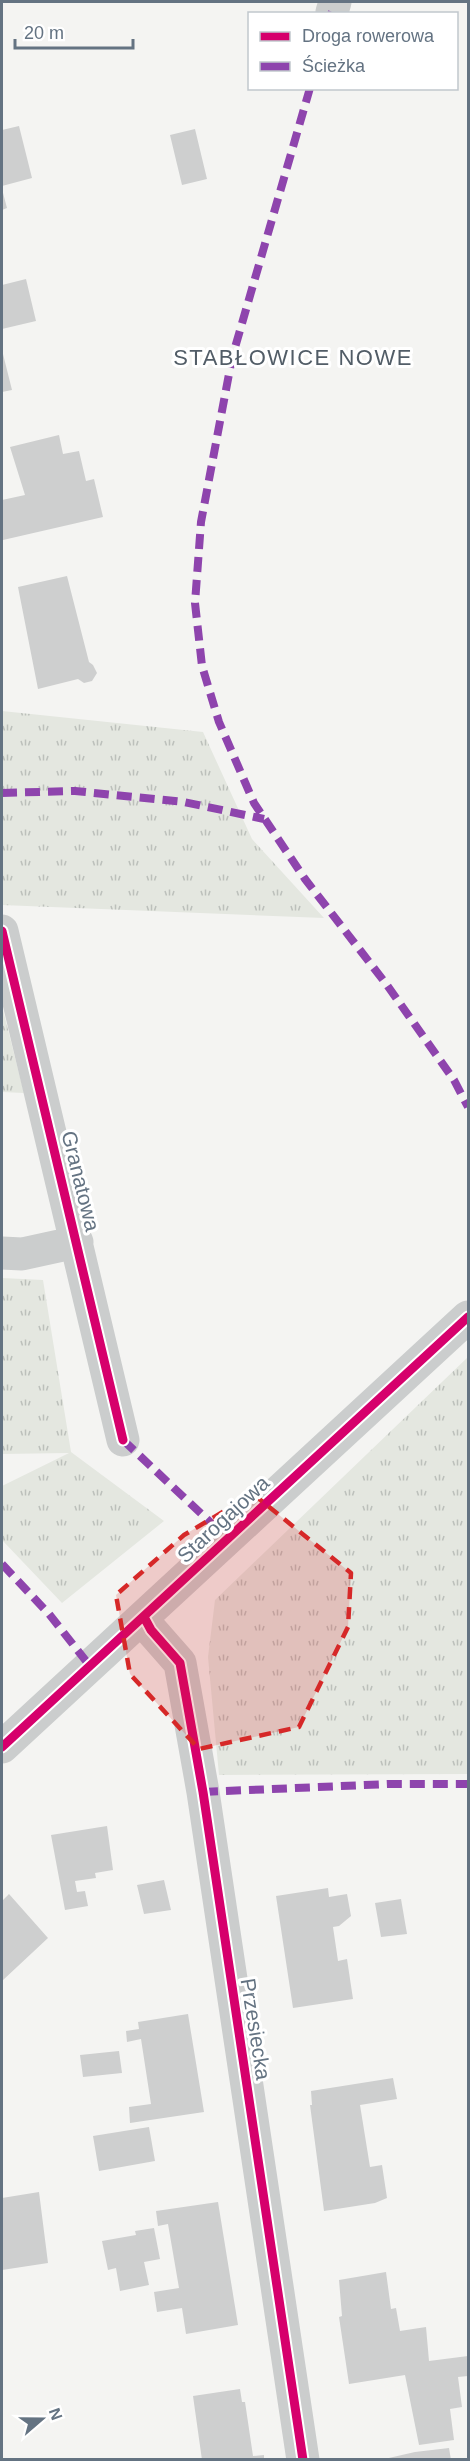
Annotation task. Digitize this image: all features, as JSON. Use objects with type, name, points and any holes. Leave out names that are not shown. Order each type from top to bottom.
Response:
[{"type":"street","name":"Granatowa","points":[[2,931],[123,1440]]},
{"type":"street","points":[[2,1253],[22,1254],[77,1242]]},
{"type":"street","name":"Starogajowa","points":[[2,1748],[468,1317]]},
{"type":"street","name":"Przesiecka","points":[[144,1617],[151,1630],[180,1663],[203,1792],[303,2460]]},
{"type":"highlighted area","points":[[253,1494],[351,1573],[348,1627],[299,1727],[199,1749],[130,1674],[116,1595],[184,1535]]},
{"type":"green space","points":[[2,711],[203,732],[252,839],[324,918],[2,905]]},
{"type":"green space","points":[[2,1006],[24,1093],[2,1092]]},
{"type":"green space","points":[[2,1278],[43,1280],[71,1452],[164,1521],[62,1603],[2,1540],[2,1486],[69,1453],[2,1454]]},
{"type":"green space","points":[[468,1357],[468,1774],[219,1775],[208,1657],[215,1600]]},
{"type":"building","points":[[19,126],[32,178],[2,186],[2,130]]},
{"type":"building","points":[[195,129],[207,179],[182,185],[170,135]]},
{"type":"building","points":[[2,189],[7,208],[2,210]]},
{"type":"building","points":[[26,279],[36,321],[2,329],[2,285]]},
{"type":"building","points":[[2,350],[12,390],[2,392]]},
{"type":"building","points":[[59,435],[63,454],[79,451],[86,481],[94,479],[103,517],[3,540],[2,500],[25,495],[10,447]]},
{"type":"building","points":[[67,576],[89,662],[97,673],[92,681],[84,683],[78,679],[38,689],[18,587]]},
{"type":"building","points":[[107,1826],[113,1870],[95,1873],[96,1878],[75,1881],[77,1892],[85,1891],[88,1906],[65,1910],[51,1835]]},
{"type":"building","points":[[164,1880],[171,1910],[144,1914],[137,1885]]},
{"type":"building","points":[[328,1888],[329,1897],[347,1894],[351,1916],[339,1926],[333,1927],[338,1961],[347,1959],[353,1999],[293,2008],[276,1896]]},
{"type":"building","points":[[9,1894],[48,1938],[2,1981],[2,1901]]},
{"type":"building","points":[[401,1899],[407,1934],[381,1937],[375,1903]]},
{"type":"building","points":[[188,2014],[204,2112],[130,2123],[129,2107],[151,2104],[141,2039],[127,2042],[126,2031],[139,2029],[138,2022]]},
{"type":"building","points":[[119,2051],[122,2073],[83,2077],[80,2055]]},
{"type":"building","points":[[393,2078],[397,2099],[360,2105],[370,2167],[382,2165],[387,2198],[375,2203],[324,2211],[310,2105],[312,2105],[311,2091]]},
{"type":"building","points":[[149,2127],[155,2161],[99,2171],[93,2136]]},
{"type":"building","points":[[39,2192],[48,2263],[2,2270],[2,2198]]},
{"type":"building","points":[[218,2202],[238,2325],[186,2334],[182,2308],[157,2312],[154,2292],[179,2288],[168,2224],[158,2226],[156,2211]]},
{"type":"building","points":[[154,2228],[160,2259],[144,2262],[149,2285],[120,2291],[116,2268],[108,2270],[102,2241],[136,2235],[135,2231]]},
{"type":"building","points":[[386,2272],[391,2309],[396,2308],[400,2331],[426,2327],[429,2361],[468,2356],[468,2376],[458,2377],[462,2407],[450,2409],[454,2440],[419,2445],[405,2375],[349,2384],[339,2317],[342,2316],[339,2280]]},
{"type":"building","points":[[240,2389],[242,2402],[245,2402],[253,2456],[264,2455],[264,2460],[202,2460],[193,2396]]},
{"type":"building","points":[[449,2448],[451,2460],[380,2460],[415,2452]]},
{"type":"marked path","points":[[309,90],[232,358],[201,522],[195,603],[202,666],[219,722],[254,803],[305,879],[387,985],[454,1080],[468,1107]]},
{"type":"marked path","points":[[2,793],[75,791],[184,802],[264,819]]},
{"type":"marked path","points":[[123,1440],[208,1520],[226,1540]]},
{"type":"marked path","points":[[2,1564],[49,1614],[90,1666]]},
{"type":"marked path","points":[[203,1792],[389,1784],[468,1784]]},
{"type":"cycle path","points":[[2,931],[123,1440]]},
{"type":"cycle path","points":[[2,1747],[468,1317]]},
{"type":"cycle path","points":[[144,1617],[151,1630],[180,1663],[203,1792],[303,2460]]},
{"type":"district","name":"STABŁOWICE NOWE","points":[[293,357]]}]
